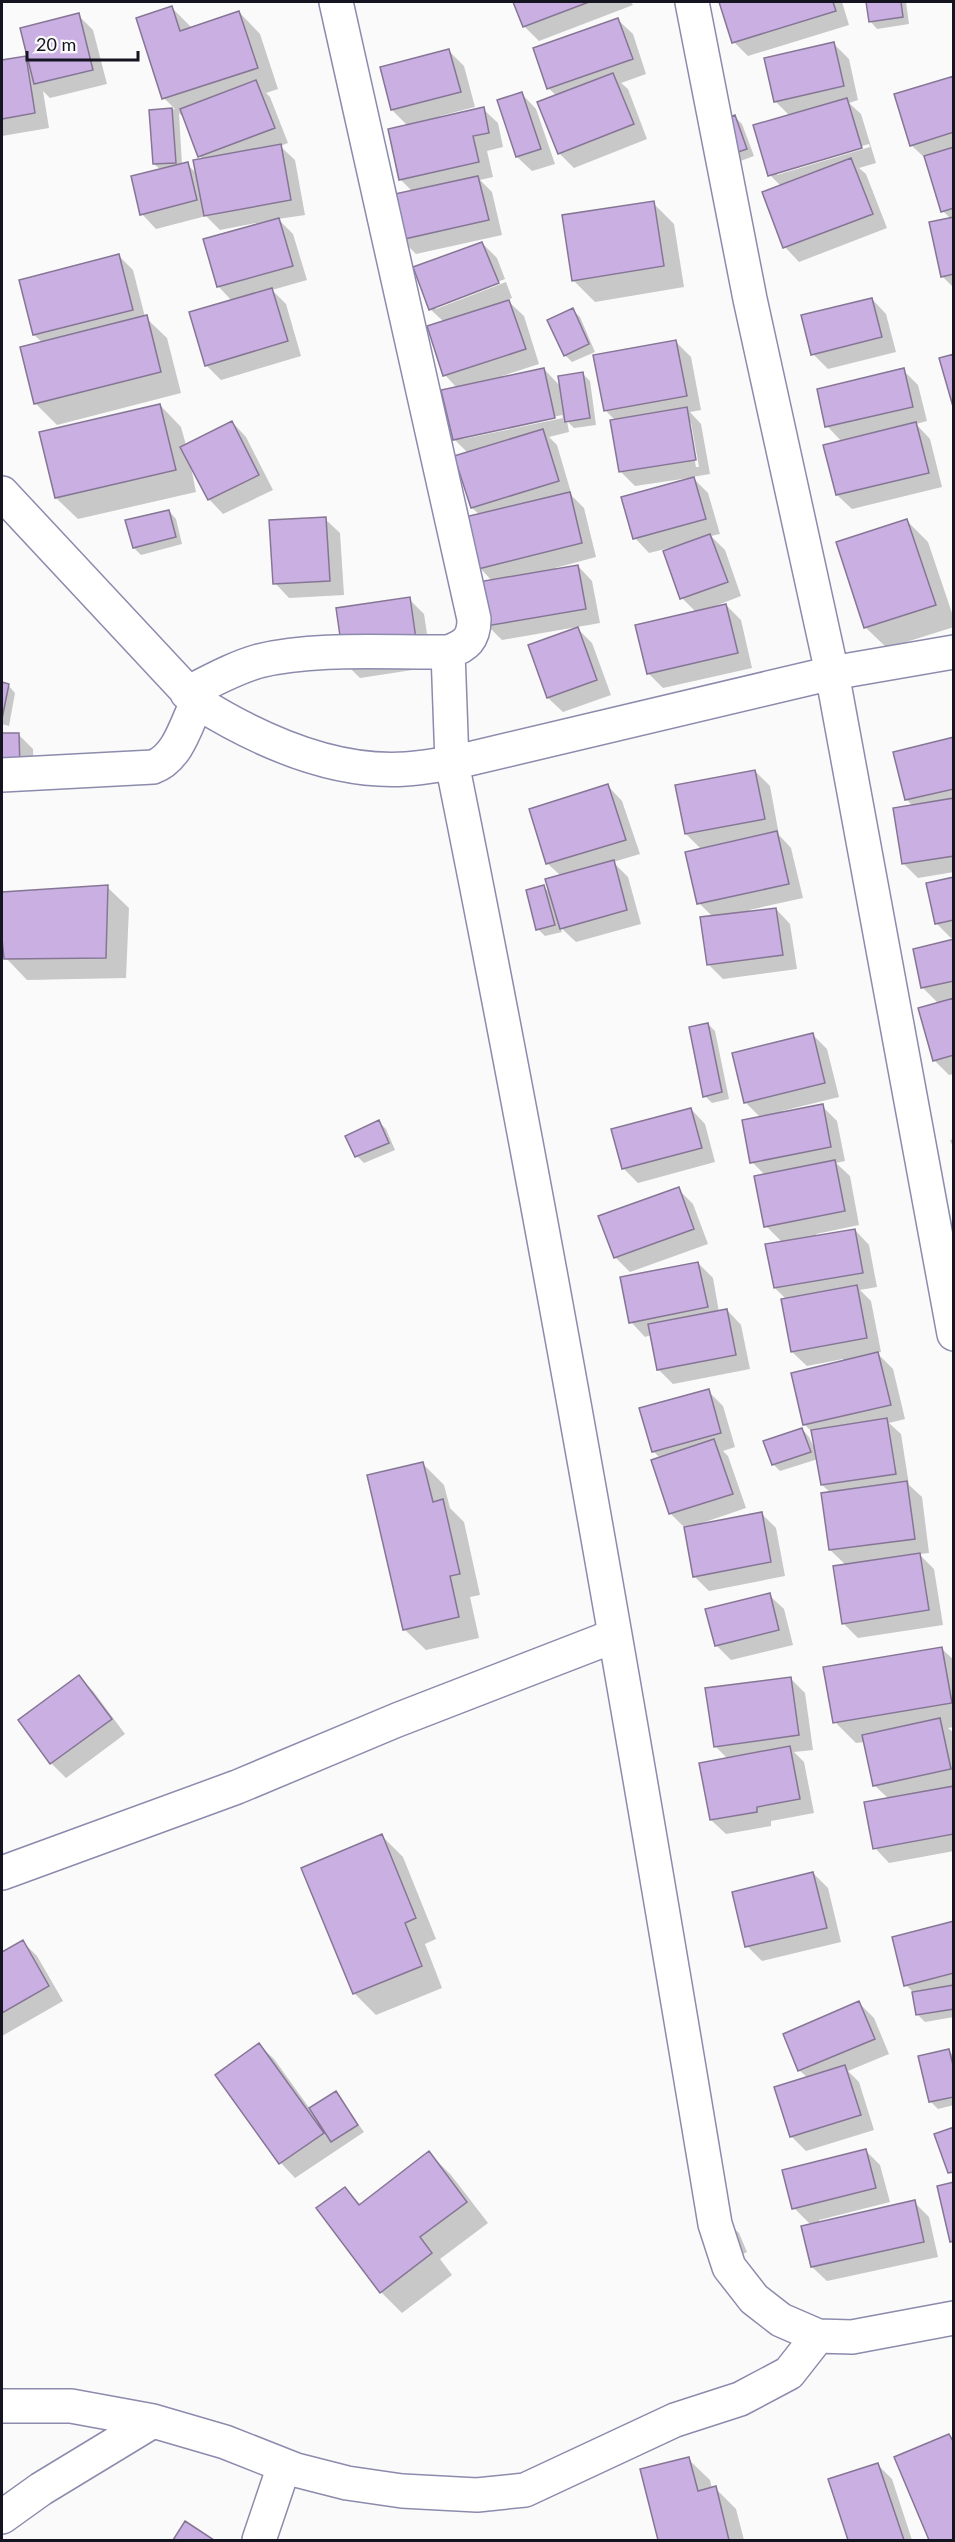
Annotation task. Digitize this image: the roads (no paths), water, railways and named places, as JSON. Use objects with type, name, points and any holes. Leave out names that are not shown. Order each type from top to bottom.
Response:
[{"type":"street","points":[[2,775],[153,767],[164,763],[173,752],[192,697],[229,672],[259,662],[317,653],[448,652],[464,646],[474,633],[474,619],[336,2]]},
{"type":"street","points":[[692,2],[750,299],[832,673],[954,1334]]},
{"type":"street","points":[[2,493],[192,697],[238,727],[319,758],[360,767],[404,769],[452,763],[832,673],[954,652]]},
{"type":"street","points":[[448,652],[452,763],[514,1078],[614,1636],[715,2224],[729,2266],[753,2299],[781,2320],[818,2336],[852,2337],[954,2318]]},
{"type":"street","points":[[2,1873],[237,1787],[397,1720],[614,1636]]},
{"type":"street","points":[[2,2406],[71,2406],[153,2421],[225,2442],[284,2466],[347,2482],[402,2491],[477,2494],[525,2490],[675,2420],[740,2399],[766,2386],[789,2373],[818,2336]]},
{"type":"street","points":[[2,2517],[41,2489],[153,2421]]},
{"type":"street","points":[[259,2541],[284,2466]]}]
